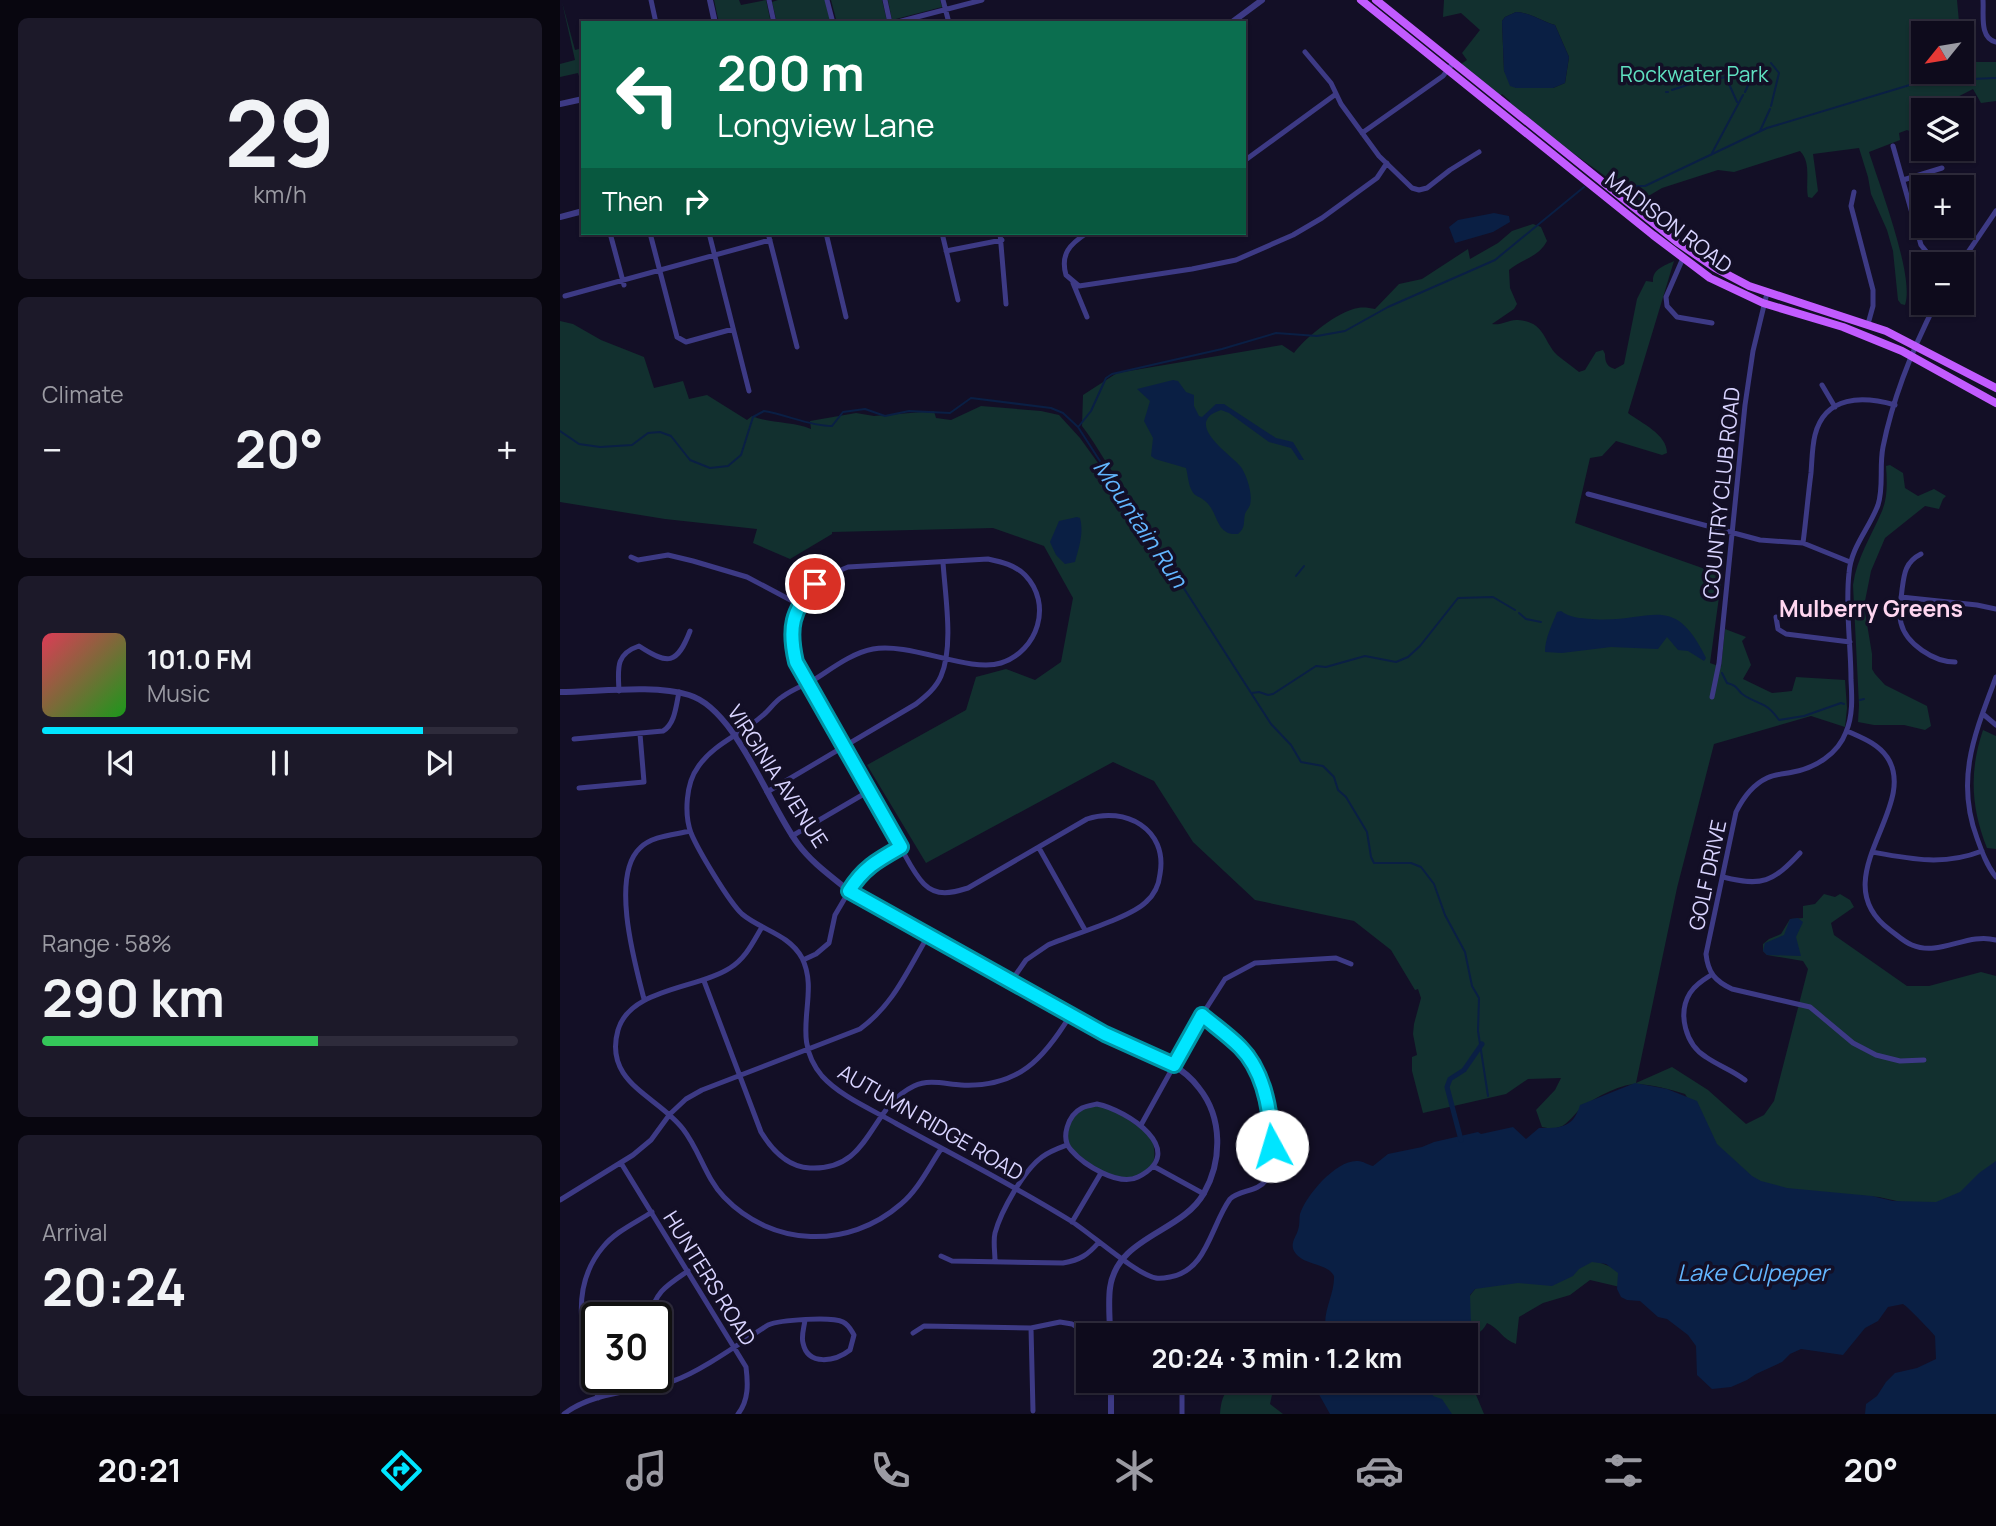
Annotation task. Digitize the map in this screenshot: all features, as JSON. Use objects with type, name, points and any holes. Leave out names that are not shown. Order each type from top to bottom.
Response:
[{"type":"main road","name":"MADISON ROAD","points":[[1361,0],[1695,256],[1732,278],[1766,293],[1868,324],[1915,345],[1996,388]]},
{"type":"main road","name":"MADISON ROAD","points":[[1376,0],[1450,66],[1682,258],[1730,289],[1763,303],[1843,327],[1911,355],[1996,403]]},
{"type":"street","points":[[651,0],[656,21]]},
{"type":"street","points":[[710,0],[715,21]]},
{"type":"street","points":[[769,0],[774,21]]},
{"type":"street","points":[[827,0],[832,21]]},
{"type":"street","points":[[885,0],[891,21]]},
{"type":"street","points":[[943,0],[949,21]]},
{"type":"street","points":[[900,21],[982,0]]},
{"type":"street","points":[[1234,21],[1262,0]]},
{"type":"street","points":[[1983,0],[1986,36],[1990,41],[1996,42]]},
{"type":"street","points":[[1305,52],[1331,83],[1363,133],[1412,188],[1423,190],[1479,152]]},
{"type":"street","points":[[1363,133],[1443,76],[1450,66]]},
{"type":"street","points":[[1246,160],[1336,94]]},
{"type":"street","points":[[560,104],[581,99]]},
{"type":"street","points":[[1894,146],[1921,245],[1927,252]]},
{"type":"street","points":[[1073,283],[1084,286],[1236,260],[1293,235],[1322,218],[1377,178],[1387,163]]},
{"type":"street","points":[[1903,180],[1942,168]]},
{"type":"street","points":[[1854,192],[1850,206],[1874,299],[1868,324]]},
{"type":"street","points":[[1968,252],[1996,211]]},
{"type":"street","points":[[560,217],[581,212]]},
{"type":"street","points":[[611,235],[623,283]]},
{"type":"street","points":[[651,235],[675,333],[680,340],[686,342],[733,329]]},
{"type":"street","points":[[710,235],[749,391]]},
{"type":"street","points":[[769,235],[797,347]]},
{"type":"street","points":[[826,235],[846,317]]},
{"type":"street","points":[[942,235],[958,300]]},
{"type":"street","points":[[1001,235],[1006,304]]},
{"type":"street","points":[[1084,235],[1072,244],[1066,254],[1065,271],[1087,317]]},
{"type":"street","points":[[565,296],[623,283],[770,240]]},
{"type":"street","points":[[946,251],[1002,240]]},
{"type":"street","points":[[1682,258],[1666,297],[1667,306],[1676,317],[1712,323]]},
{"type":"street","name":"COUNTRY CLUB ROAD","points":[[1712,697],[1719,663],[1745,405],[1766,293]]},
{"type":"street","points":[[1930,315],[1911,355],[1883,447],[1881,495],[1850,562],[1848,590],[1852,709],[1847,731],[1877,746],[1894,772],[1892,801],[1872,852],[1866,886],[1870,907],[1879,921],[1905,942],[1917,947],[1930,948],[1978,937],[1996,940]]},
{"type":"street","points":[[1822,385],[1835,407]]},
{"type":"street","points":[[1803,543],[1815,436],[1819,426],[1835,407],[1849,400],[1862,399],[1895,405]]},
{"type":"street","points":[[1588,494],[1769,542],[1803,543],[1850,562]]},
{"type":"street","points":[[1921,554],[1907,566],[1901,597],[1900,622],[1909,639],[1933,657],[1955,662]]},
{"type":"street","points":[[631,557],[638,560],[668,555],[693,561],[747,577],[798,604]]},
{"type":"street","points":[[901,847],[869,866],[858,876],[835,915],[829,943],[803,960],[793,944],[762,927],[732,904],[690,831],[688,800],[692,776],[706,757],[762,716],[781,697],[808,683],[860,653],[875,649],[895,649],[991,665],[1021,653],[1032,640],[1039,623],[1040,607],[1037,591],[1027,577],[1006,562],[988,559],[848,567],[832,573],[815,584],[798,604],[792,626],[792,643],[796,662],[808,683],[845,746],[901,847],[924,884],[938,892],[952,894],[968,888],[1098,815],[1113,814],[1130,818],[1153,837],[1160,852],[1161,868],[1158,884],[1148,902],[1133,912],[1035,951],[1012,980]]},
{"type":"street","points":[[766,792],[916,704],[931,692],[940,679],[946,658],[943,562]]},
{"type":"street","points":[[1901,597],[1996,609]]},
{"type":"street","points":[[1776,617],[1778,629],[1786,634],[1850,642]]},
{"type":"street","points":[[619,691],[618,668],[622,655],[639,646],[662,659],[672,658],[681,652],[690,631]]},
{"type":"street","points":[[1996,677],[1970,753],[1967,774],[1970,815],[1982,851],[1996,877]]},
{"type":"street","name":"VIRGINIA AVENUE","points":[[560,692],[662,690],[696,697],[713,708],[735,735],[792,835],[817,865],[849,891],[1134,1048],[1174,1065],[1199,1088],[1215,1120],[1218,1144],[1214,1172],[1204,1194],[1194,1207],[1177,1222],[1139,1243],[1115,1270],[1110,1287],[1110,1323]]},
{"type":"street","points":[[574,739],[663,731],[669,728],[673,719],[679,692]]},
{"type":"street","points":[[1982,713],[1996,725]]},
{"type":"street","name":"GOLF DRIVE","points":[[1711,975],[1706,954],[1736,812],[1743,797],[1766,778],[1796,772],[1821,762],[1836,749],[1847,731]]},
{"type":"street","points":[[579,788],[643,782],[640,734]]},
{"type":"street","points":[[792,835],[869,791]]},
{"type":"street","points":[[644,999],[632,953],[629,927],[629,864],[640,848],[650,841],[690,831]]},
{"type":"street","points":[[1040,848],[1086,930]]},
{"type":"street","points":[[1872,852],[1930,861],[1955,859],[1982,851]]},
{"type":"street","points":[[1723,877],[1747,884],[1762,882],[1778,874],[1800,853]]},
{"type":"street","points":[[762,927],[745,956],[730,968],[704,981],[644,999],[626,1014],[618,1028],[616,1047],[618,1064],[626,1079],[670,1114],[683,1128],[694,1144],[708,1177],[743,1215],[772,1230],[803,1238],[835,1236],[860,1230],[882,1219],[903,1203],[941,1149]]},
{"type":"street","points":[[560,1200],[621,1163],[651,1140],[670,1114],[694,1094],[860,1028],[890,1002],[928,936]]},
{"type":"street","points":[[1141,1125],[1225,979],[1255,963],[1336,958],[1351,964]]},
{"type":"street","name":"AUTUMN RIDGE ROAD","points":[[803,960],[808,980],[804,1032],[814,1064],[823,1077],[882,1116],[1072,1222],[1141,1272],[1156,1278],[1184,1273],[1198,1261],[1230,1199],[1260,1187],[1271,1171],[1271,1129],[1262,1083],[1241,1048],[1202,1015]]},
{"type":"street","points":[[1745,1080],[1730,1069],[1704,1057],[1692,1044],[1685,1028],[1684,1010],[1690,993],[1711,975],[1732,989],[1815,1009],[1853,1042],[1869,1052],[1890,1059],[1924,1060]]},
{"type":"street","points":[[704,981],[761,1132],[771,1148],[786,1160],[801,1167],[832,1167],[852,1157],[867,1140],[890,1103],[917,1084],[988,1084],[1015,1076],[1040,1059],[1071,1014]]},
{"type":"street","points":[[1097,1104],[1108,1106],[1141,1125],[1152,1136],[1156,1158],[1153,1166],[1133,1180],[1119,1180],[1101,1172],[1071,1151],[1067,1145],[1068,1123],[1074,1113],[1083,1107],[1097,1104]]},
{"type":"street","points":[[995,1261],[994,1236],[1016,1190],[1030,1168],[1041,1157],[1067,1145]]},
{"type":"street","name":"HUNTERS ROAD","points":[[621,1163],[746,1367],[748,1384],[745,1402],[738,1414]]},
{"type":"street","points":[[1153,1166],[1204,1194]]},
{"type":"street","points":[[1072,1222],[1101,1172]]},
{"type":"street","points":[[598,1398],[579,1315],[581,1291],[589,1268],[603,1246],[618,1233],[652,1212]]},
{"type":"street","points":[[941,1256],[952,1261],[1063,1263],[1080,1259],[1090,1253],[1099,1242]]},
{"type":"street","points":[[653,1302],[662,1289],[688,1271]]},
{"type":"street","points":[[672,1381],[682,1378],[780,1320],[805,1320],[840,1321],[845,1323],[854,1335],[850,1350],[834,1358],[814,1358],[804,1349],[805,1320]]},
{"type":"street","points":[[913,1333],[924,1326],[1031,1328],[1060,1322],[1076,1327]]},
{"type":"street","points":[[1031,1328],[1033,1411]]},
{"type":"street","points":[[564,1414],[576,1405],[620,1393]]},
{"type":"street","points":[[1111,1393],[1111,1414]]},
{"type":"street","points":[[1182,1393],[1182,1414]]},
{"type":"green space","points":[[714,0],[739,0],[741,5],[766,0],[771,21],[719,21]]},
{"type":"green space","points":[[825,0],[830,20],[777,21],[772,2]]},
{"type":"green space","points":[[831,0],[882,0],[887,21],[836,21]]},
{"type":"green space","points":[[888,0],[940,0],[942,7],[892,20]]},
{"type":"green space","name":"Rockwater Park","points":[[1444,0],[1957,0],[1959,21],[1911,21],[1911,84],[1974,84],[1974,61],[1996,62],[1996,101],[1981,103],[1973,89],[1955,98],[1911,98],[1911,132],[1907,130],[1899,133],[1900,140],[1869,152],[1901,253],[1907,292],[1905,305],[1898,300],[1893,251],[1871,194],[1859,148],[1813,154],[1818,191],[1812,198],[1808,197],[1806,161],[1800,151],[1734,172],[1718,170],[1662,188],[1640,201],[1549,136],[1510,104],[1502,94],[1500,96],[1461,64],[1467,60],[1462,53],[1480,30],[1461,13],[1443,17]],"holes":[[[1516,12],[1532,15],[1555,25],[1569,57],[1565,83],[1553,88],[1516,88],[1504,71],[1502,21]]]},
{"type":"green space","points":[[562,2],[575,50],[581,48],[581,83],[578,73],[560,77],[560,64],[575,60]]},
{"type":"green space","points":[[1533,224],[1541,227],[1547,241],[1534,255],[1509,270],[1510,288],[1517,304],[1492,324],[1515,320],[1534,324],[1552,350],[1579,372],[1585,370],[1596,352],[1603,350],[1610,367],[1615,369],[1624,364],[1637,299],[1646,281],[1653,282],[1657,271],[1674,261],[1628,413],[1663,440],[1667,453],[1662,455],[1616,441],[1602,456],[1590,458],[1575,523],[1722,575],[1710,663],[1721,667],[1725,629],[1746,637],[1742,641],[1751,665],[1743,679],[1772,693],[1792,691],[1796,677],[1845,680],[1845,727],[1811,716],[1714,744],[1677,888],[1636,1083],[1672,1067],[1708,1090],[1746,1124],[1764,1115],[1774,1101],[1808,969],[1803,961],[1767,955],[1763,951],[1763,944],[1781,934],[1790,919],[1803,918],[1803,906],[1815,904],[1824,894],[1835,897],[1840,894],[1850,900],[1854,907],[1831,923],[1834,935],[1907,986],[1929,986],[1981,972],[1996,976],[1996,1166],[1949,1205],[1910,1204],[1879,1197],[1762,1188],[1723,1156],[1685,1094],[1655,1086],[1631,1084],[1615,1089],[1590,1102],[1566,1123],[1554,1128],[1542,1127],[1536,1110],[1555,1090],[1561,1078],[1528,1079],[1506,1094],[1423,1113],[1412,1071],[1412,1057],[1417,1055],[1414,1024],[1421,998],[1418,989],[1415,990],[1391,950],[1354,921],[1255,900],[1193,842],[1154,781],[1113,762],[926,863],[867,765],[966,710],[976,677],[1006,669],[1035,680],[1061,662],[1073,598],[1044,546],[993,528],[832,532],[790,559],[753,543],[757,529],[665,519],[560,502],[560,321],[573,324],[601,340],[644,357],[654,388],[683,381],[689,399],[707,395],[747,420],[752,416],[811,429],[810,421],[856,413],[874,416],[934,411],[936,418],[951,420],[981,406],[1059,415],[1080,438],[1119,492],[1125,488],[1082,426],[1083,395],[1117,373],[1282,345],[1294,353],[1314,333],[1341,314],[1358,308],[1375,309],[1399,284],[1422,279],[1468,249],[1470,259],[1498,243],[1512,231]]},
{"type":"green space","points":[[1890,465],[1903,473],[1905,488],[1918,496],[1934,489],[1946,496],[1939,509],[1925,506],[1885,538],[1871,571],[1864,606],[1872,669],[1885,685],[1927,706],[1931,726],[1925,730],[1904,725],[1858,722],[1853,585],[1861,556],[1884,506],[1887,489],[1886,466]]},
{"type":"green space","points":[[1983,730],[1996,736],[1996,849],[1987,848],[1975,804],[1975,760]]},
{"type":"green space","points":[[1088,1106],[1108,1106],[1152,1136],[1153,1162],[1133,1180],[1101,1173],[1067,1145],[1071,1121]]},
{"type":"green space","points":[[1593,1260],[1619,1270],[1620,1287],[1590,1280],[1570,1295],[1543,1303],[1519,1317],[1516,1344],[1487,1323],[1478,1333],[1478,1323],[1455,1323],[1476,1288],[1579,1267]]},
{"type":"green space","points":[[1226,1393],[1272,1393],[1270,1404],[1283,1414],[1220,1414]]},
{"type":"green space","points":[[1475,1393],[1484,1414],[1451,1414],[1431,1395]]},
{"type":"water","points":[[1516,12],[1555,25],[1569,57],[1565,83],[1553,88],[1510,86],[1504,71],[1502,21]]},
{"type":"water","points":[[1494,213],[1509,216],[1510,222],[1493,232],[1455,243],[1449,227],[1458,220]]},
{"type":"water","points":[[1178,381],[1186,392],[1194,395],[1194,406],[1199,416],[1202,417],[1216,404],[1224,404],[1276,438],[1293,442],[1304,460],[1299,460],[1291,448],[1269,442],[1229,413],[1221,410],[1210,416],[1206,423],[1207,431],[1241,467],[1249,485],[1250,505],[1238,534],[1225,531],[1209,506],[1193,493],[1186,468],[1151,456],[1153,438],[1144,421],[1150,401],[1137,389]]},
{"type":"water","points":[[1080,518],[1081,529],[1078,551],[1075,562],[1065,564],[1056,555],[1050,542],[1059,521]]},
{"type":"water","points":[[1557,612],[1579,618],[1592,619],[1659,615],[1671,617],[1683,624],[1706,658],[1704,661],[1688,651],[1678,650],[1667,637],[1658,649],[1611,647],[1562,653],[1545,652],[1551,627]]},
{"type":"water","points":[[1798,918],[1803,922],[1796,937],[1801,956],[1767,955],[1763,951],[1765,943],[1784,935],[1790,919]]},
{"type":"water","name":"Lake Culpeper","points":[[1635,1083],[1667,1089],[1697,1101],[1717,1144],[1752,1176],[1787,1188],[1872,1196],[1893,1201],[1936,1202],[1960,1192],[1996,1161],[1996,1414],[1865,1414],[1866,1404],[1877,1396],[1895,1373],[1917,1368],[1936,1359],[1935,1336],[1903,1304],[1888,1307],[1878,1321],[1865,1328],[1843,1355],[1801,1349],[1747,1380],[1731,1387],[1712,1389],[1697,1375],[1696,1346],[1688,1335],[1667,1319],[1658,1317],[1640,1301],[1621,1297],[1617,1289],[1618,1273],[1606,1264],[1592,1262],[1573,1276],[1552,1286],[1518,1283],[1475,1289],[1470,1295],[1471,1323],[1325,1323],[1334,1276],[1326,1268],[1298,1256],[1293,1245],[1303,1206],[1315,1188],[1332,1172],[1350,1162],[1360,1161],[1373,1166],[1388,1154],[1478,1132],[1481,1134],[1513,1127],[1526,1139],[1539,1128],[1559,1127],[1569,1123],[1580,1105]]},
{"type":"water","points":[[1318,1393],[1433,1393],[1433,1396],[1442,1399],[1452,1414],[1330,1414]]},
{"type":"waterway","points":[[1771,63],[1779,73],[1771,106]]},
{"type":"waterway","points":[[1672,90],[1726,77]]},
{"type":"waterway","points":[[1608,177],[1634,186],[1645,186],[1767,128],[1923,81],[1996,78]]},
{"type":"waterway","points":[[1745,92],[1751,79]]},
{"type":"waterway","points":[[1729,84],[1737,102]]},
{"type":"waterway","points":[[1711,155],[1743,95]]},
{"type":"waterway","points":[[1760,131],[1770,109]]},
{"type":"waterway","points":[[1079,426],[1091,411],[1106,378],[1112,374],[1222,349],[1276,333],[1317,336],[1345,331],[1388,307],[1495,260],[1584,187]]},
{"type":"waterway","name":"Mountain Run","points":[[560,431],[579,444],[600,447],[632,445],[648,433],[660,432],[671,436],[690,460],[710,468],[728,466],[741,455],[753,417],[764,411],[832,426],[843,412],[865,409],[885,416],[909,411],[950,413],[971,398],[1051,408],[1063,413],[1078,427],[1109,475],[1125,493],[1271,724],[1291,745],[1301,762],[1323,766],[1334,777],[1338,790],[1346,797],[1367,832],[1374,863],[1411,863],[1421,867],[1434,884],[1445,915],[1465,952],[1472,986],[1479,998],[1478,1031],[1488,1096]]},
{"type":"waterway","points":[[1296,576],[1304,566]]},
{"type":"waterway","points":[[1252,693],[1273,694],[1316,666],[1326,667],[1365,656],[1396,662],[1408,657],[1458,598],[1493,597],[1515,610]]},
{"type":"waterway","points":[[1519,613],[1526,619],[1541,622]]},
{"type":"waterway","points":[[1722,673],[1727,683],[1767,707],[1779,720],[1844,704]]},
{"type":"waterway","points":[[1860,700],[1864,699]]},
{"type":"waterway","points":[[1461,1140],[1447,1087],[1450,1079],[1464,1070],[1482,1044]]},
{"type":"district","name":"Mulberry Greens","points":[[1871,608]]},
{"type":"route","points":[[815,584],[798,604],[792,626],[796,662],[901,847],[869,866],[858,876],[849,891],[1105,1034],[1174,1065],[1202,1015],[1241,1048],[1260,1078],[1271,1124],[1272,1146]]}]
